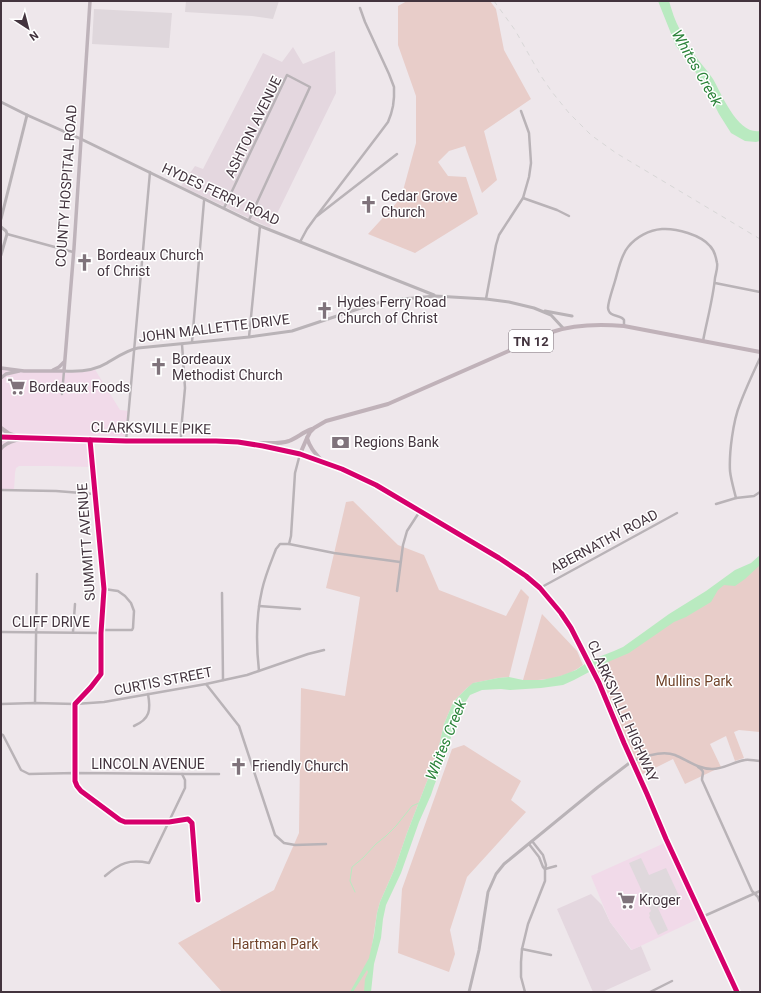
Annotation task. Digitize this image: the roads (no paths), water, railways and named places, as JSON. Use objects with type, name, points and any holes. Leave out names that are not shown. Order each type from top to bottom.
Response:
[{"type":"main road","name":"COUNTY HOSPITAL ROAD","points":[[64,372],[90,1]]},
{"type":"main road","name":"TN 12","points":[[300,454],[307,438],[314,428],[326,421],[388,404],[563,328],[585,325],[624,326],[760,352]]},
{"type":"main road","points":[[52,371],[59,367],[64,361]]},
{"type":"main road","name":"JOHN MALLETTE DRIVE","points":[[1,368],[64,372]]},
{"type":"main road","name":"JOHN MALLETTE DRIVE","points":[[1,378],[6,374],[24,370]]},
{"type":"main road","points":[[1,428],[13,436],[24,438]]},
{"type":"main road","points":[[249,444],[288,442],[306,430],[314,428]]},
{"type":"main road","name":"CLARKSVILLE PIKE","points":[[1,438],[216,441],[275,448],[300,454]]},
{"type":"main road","points":[[1,449],[7,443],[24,438]]},
{"type":"main road","points":[[307,438],[313,452],[324,462]]},
{"type":"main road","name":"CLARKSVILLE HIGHWAY","points":[[300,454],[324,462],[365,480],[420,511],[513,568],[540,588],[561,613],[571,628],[599,683],[666,839],[737,992]]},
{"type":"street","points":[[300,242],[315,218],[388,122],[391,114],[394,87],[360,8]]},
{"type":"street","name":"ASHTON AVENUE","points":[[224,208],[287,75],[310,88],[249,220]]},
{"type":"street","name":"HYDES FERRY ROAD","points":[[1,102],[150,172],[260,226],[435,296]]},
{"type":"street","points":[[486,299],[499,235],[523,198],[529,177],[531,163],[530,133],[521,111]]},
{"type":"street","points":[[1,218],[27,115]]},
{"type":"street","points":[[315,218],[397,154]]},
{"type":"street","points":[[126,440],[150,172]]},
{"type":"street","points":[[523,198],[555,209],[569,216]]},
{"type":"street","points":[[192,342],[205,200]]},
{"type":"street","points":[[248,337],[260,226]]},
{"type":"street","points":[[1,227],[7,234],[73,252]]},
{"type":"street","points":[[624,326],[624,321],[622,318],[612,315],[608,308],[627,248],[645,233],[662,229],[675,230],[697,237],[710,246],[717,264],[715,283],[703,341]]},
{"type":"street","points":[[1,255],[7,234]]},
{"type":"street","points":[[715,283],[760,292]]},
{"type":"street","points":[[435,296],[486,299],[509,302],[534,308],[551,316],[563,328]]},
{"type":"street","name":"JOHN MALLETTE DRIVE","points":[[64,372],[80,371],[104,365],[135,348],[248,337],[292,331],[373,304],[391,300],[435,296]]},
{"type":"street","points":[[541,311],[572,316]]},
{"type":"street","points":[[181,441],[185,388],[182,344]]},
{"type":"street","points":[[736,498],[730,473],[735,422],[740,404],[760,358]]},
{"type":"street","points":[[62,394],[64,372]]},
{"type":"street","name":"SUMMITT AVENUE","points":[[75,704],[92,687],[101,674],[101,631],[104,589],[90,440]]},
{"type":"street","points":[[289,544],[291,536],[295,473],[300,454]]},
{"type":"street","points":[[1,490],[56,491],[95,494]]},
{"type":"street","points":[[716,504],[736,498],[754,496],[760,492]]},
{"type":"street","points":[[397,591],[400,562],[407,531],[420,511]]},
{"type":"street","name":"ABERNATHY ROAD","points":[[540,588],[677,513]]},
{"type":"street","points":[[259,671],[257,652],[259,606],[262,589],[276,549],[280,544],[289,544],[334,553],[400,562]]},
{"type":"street","points":[[35,703],[37,574]]},
{"type":"street","name":"CLIFF DRIVE","points":[[1,632],[132,630],[134,610],[131,603],[125,596],[115,590],[104,589]]},
{"type":"street","points":[[222,592],[223,680]]},
{"type":"street","points":[[73,632],[75,604]]},
{"type":"street","points":[[259,606],[300,609]]},
{"type":"street","name":"CURTIS STREET","points":[[1,704],[75,704],[104,702],[206,684],[247,675],[324,650]]},
{"type":"street","points":[[206,684],[239,726],[275,835],[284,843],[295,845],[326,844]]},
{"type":"street","points":[[134,726],[141,723],[148,715],[150,709],[148,694]]},
{"type":"street","points":[[75,704],[75,781],[77,786],[81,791],[120,820],[125,822],[169,822],[188,819],[192,823],[198,900]]},
{"type":"street","name":"LINCOLN AVENUE","points":[[1,734],[3,735],[21,770],[29,774],[219,774]]},
{"type":"street","points":[[469,992],[479,950],[488,892],[496,874],[504,864],[632,761],[658,754],[669,754],[674,755],[702,770],[702,780],[752,891],[758,897],[760,902]]},
{"type":"street","points":[[698,767],[713,769],[724,768],[736,762],[746,760],[760,761]]},
{"type":"street","points":[[105,876],[121,864],[142,861],[149,863],[185,788],[185,780],[182,774]]},
{"type":"street","points":[[525,992],[521,977],[522,949],[528,924],[545,881],[546,865],[540,852],[532,841]]},
{"type":"street","points":[[529,844],[537,854],[545,869]]},
{"type":"street","points":[[545,869],[556,866]]},
{"type":"street","points":[[702,917],[760,891]]},
{"type":"street","points":[[522,949],[551,955]]},
{"type":"street","points":[[650,992],[656,991],[672,981]]},
{"type":"water","name":"Whites Creek","points":[[658,1],[669,1],[672,12],[685,39],[696,57],[713,79],[726,104],[738,121],[745,127],[752,131],[760,131],[760,141],[745,141],[731,133],[719,114],[702,81],[676,46]]},
{"type":"water","name":"Whites Creek","points":[[760,555],[760,565],[735,586],[724,585],[718,590],[711,602],[686,617],[674,622],[629,653],[574,680],[563,685],[510,690],[482,690],[470,695],[457,718],[431,795],[419,822],[401,873],[386,905],[381,938],[374,964],[371,992],[364,992],[365,979],[368,972],[367,970],[353,992],[350,992],[369,958],[380,902],[395,868],[437,755],[444,724],[456,699],[473,683],[509,677],[523,680],[542,680],[560,676],[576,670],[591,660],[623,647],[669,614],[706,591],[735,570],[751,563]]},
{"type":"waterway","points":[[355,892],[350,881],[352,867],[396,826],[412,806],[419,803]]},
{"type":"railway","points":[[494,1],[515,30],[541,76],[552,92],[569,113],[591,135],[616,153],[760,239]]},
{"type":"place","name":"Cedar Grove Church","points":[[368,204]]},
{"type":"place","name":"Bordeaux Church of Christ","points":[[84,263]]},
{"type":"place","name":"Hydes Ferry Road Church of Christ","points":[[324,310]]},
{"type":"place","name":"Bordeaux Methodist Church","points":[[159,367]]},
{"type":"place","name":"Bordeaux Foods","points":[[16,387]]},
{"type":"place","name":"Regions Bank","points":[[341,442]]},
{"type":"place","name":"Friendly Church","points":[[239,766]]},
{"type":"place","name":"Kroger","points":[[626,900]]},
{"type":"park label","name":"Mullins Park","points":[[694,681]]},
{"type":"park label","name":"Hartman Park","points":[[275,944]]}]
